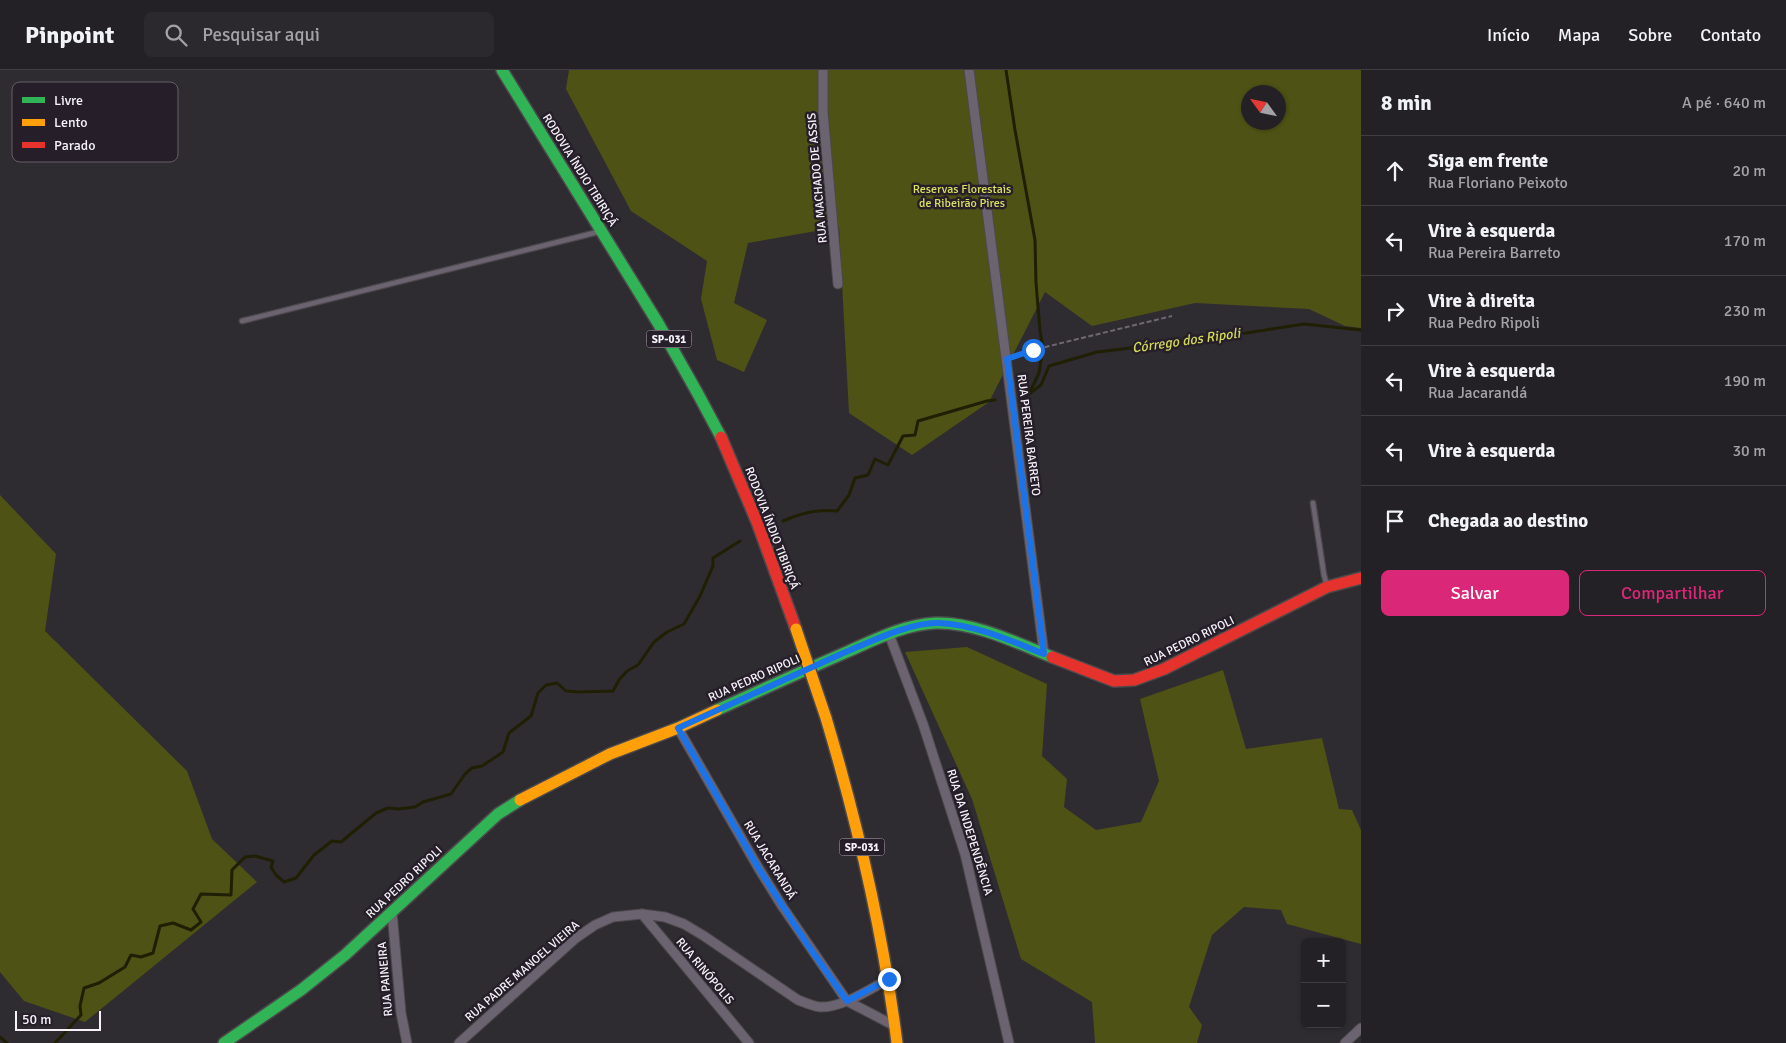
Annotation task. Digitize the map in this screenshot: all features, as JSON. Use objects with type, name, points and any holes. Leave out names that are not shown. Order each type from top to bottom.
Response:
[{"type":"main road","name":"RODOVIA ÍNDIO TIBIRIÇÁ","points":[[502,70],[662,327],[712,420],[762,536],[796,629],[846,784],[874,897],[889,979],[897,1043]]},
{"type":"main road","name":"RUA PEDRO RIPOLI","points":[[224,1043],[302,990],[345,955],[470,838],[498,814],[523,798],[610,754],[678,728],[889,634],[937,623],[962,626],[988,632],[1114,681],[1126,682],[1138,680],[1173,665],[1327,587],[1361,578]]},
{"type":"street","name":"RUA MACHADO DE ASSIS","points":[[823,70],[823,112],[838,284]]},
{"type":"street","name":"RUA PEREIRA BARRETO","points":[[969,70],[1044,654]]},
{"type":"street","name":"RUA DA INDEPENDÊNCIA","points":[[889,634],[923,724],[965,854],[1009,1043]]},
{"type":"street","name":"RUA JACARANDÁ","points":[[678,728],[759,869],[847,1001]]},
{"type":"street","name":"RUA PAINEIRA","points":[[392,912],[401,1013],[407,1043]]},
{"type":"street","name":"RUA PADRE MANOEL VIEIRA","points":[[459,1043],[576,938],[595,925],[613,917],[642,914],[665,917],[684,924],[798,1000],[813,1006],[823,1007],[847,1001],[889,979]]},
{"type":"street","name":"RUA RINÓPOLIS","points":[[642,914],[749,1043]]},
{"type":"street","points":[[847,1001],[895,1026]]},
{"type":"street","points":[[1345,1043],[1361,1028]]},
{"type":"lane","points":[[242,321],[602,231]]},
{"type":"lane","points":[[1313,503],[1327,587]]},
{"type":"path","points":[[1007,359],[1033,350],[1172,316]]},
{"type":"green space","name":"Reservas Florestais de Ribeirão Pires","points":[[569,70],[1361,70],[1361,328],[1345,326],[1309,309],[1195,303],[1092,326],[1045,292],[989,402],[912,455],[849,413],[839,227],[748,243],[734,303],[767,320],[744,372],[717,360],[701,299],[707,261],[631,211],[566,89]]},
{"type":"green space","points":[[0,495],[56,554],[45,631],[187,771],[212,839],[257,882],[85,1022],[24,1001],[0,972]]},
{"type":"green space","points":[[967,647],[1047,684],[1042,756],[1067,779],[1064,807],[1096,830],[1141,822],[1159,781],[1140,699],[1223,670],[1246,749],[1322,738],[1339,809],[1352,810],[1361,830],[1361,944],[1346,940],[1346,938],[1339,938],[1287,924],[1281,910],[1244,907],[1212,935],[1189,1007],[1202,1025],[1197,1043],[1095,1043],[1092,1002],[1021,959],[972,799],[905,652]]},
{"type":"waterway","points":[[1006,70],[1035,240],[1036,283],[1043,348],[1039,373],[1029,394],[1025,396]]},
{"type":"waterway","name":"Córrego dos Ripoli","points":[[1029,394],[1041,385],[1049,366],[1097,352],[1207,339],[1304,324],[1361,330]]},
{"type":"waterway","name":"Córrego dos Ripoli","points":[[783,521],[809,512],[837,511],[849,495],[855,478],[868,475],[875,459],[888,465],[903,436],[915,435],[918,421],[995,400]]},
{"type":"waterway","name":"Córrego dos Ripoli","points":[[55,1043],[81,1015],[80,1006],[84,988],[99,983],[125,967],[131,955],[141,957],[153,953],[160,926],[173,923],[191,930],[201,922],[193,909],[201,894],[231,895],[232,870],[245,857],[255,856],[273,861],[271,867],[284,882],[296,878],[314,855],[332,841],[341,842],[376,813],[388,808],[415,807],[423,802],[451,794],[465,774],[472,768],[482,766],[503,752],[509,733],[531,716],[538,693],[546,685],[557,683],[566,691],[613,691],[627,671],[638,665],[654,642],[667,632],[684,624],[700,596],[713,566],[713,558],[740,541]]},
{"type":"waterway","points":[[0,1037],[7,1043]]},
{"type":"traffic: fast","points":[[502,70],[658,323],[721,437]]},
{"type":"traffic: fast","points":[[717,710],[880,637],[902,629],[925,624],[936,623],[966,626],[1010,640],[1052,657]]},
{"type":"traffic: fast","points":[[224,1043],[301,990],[345,955],[498,814],[520,800]]},
{"type":"traffic: slow","points":[[796,629],[826,718]]},
{"type":"traffic: slow","points":[[520,800],[610,754],[678,728],[717,710]]},
{"type":"traffic: slow","points":[[826,718],[849,798],[877,920],[897,1043]]},
{"type":"traffic: jam","points":[[721,437],[757,522],[796,629]]},
{"type":"traffic: jam","points":[[1052,657],[1114,681],[1134,680],[1164,669],[1327,587],[1361,578]]},
{"type":"route","points":[[889,979],[847,1001],[807,944],[759,869],[678,728],[889,634],[922,625],[937,623],[988,632],[1044,654],[1007,359],[1033,350]]}]
